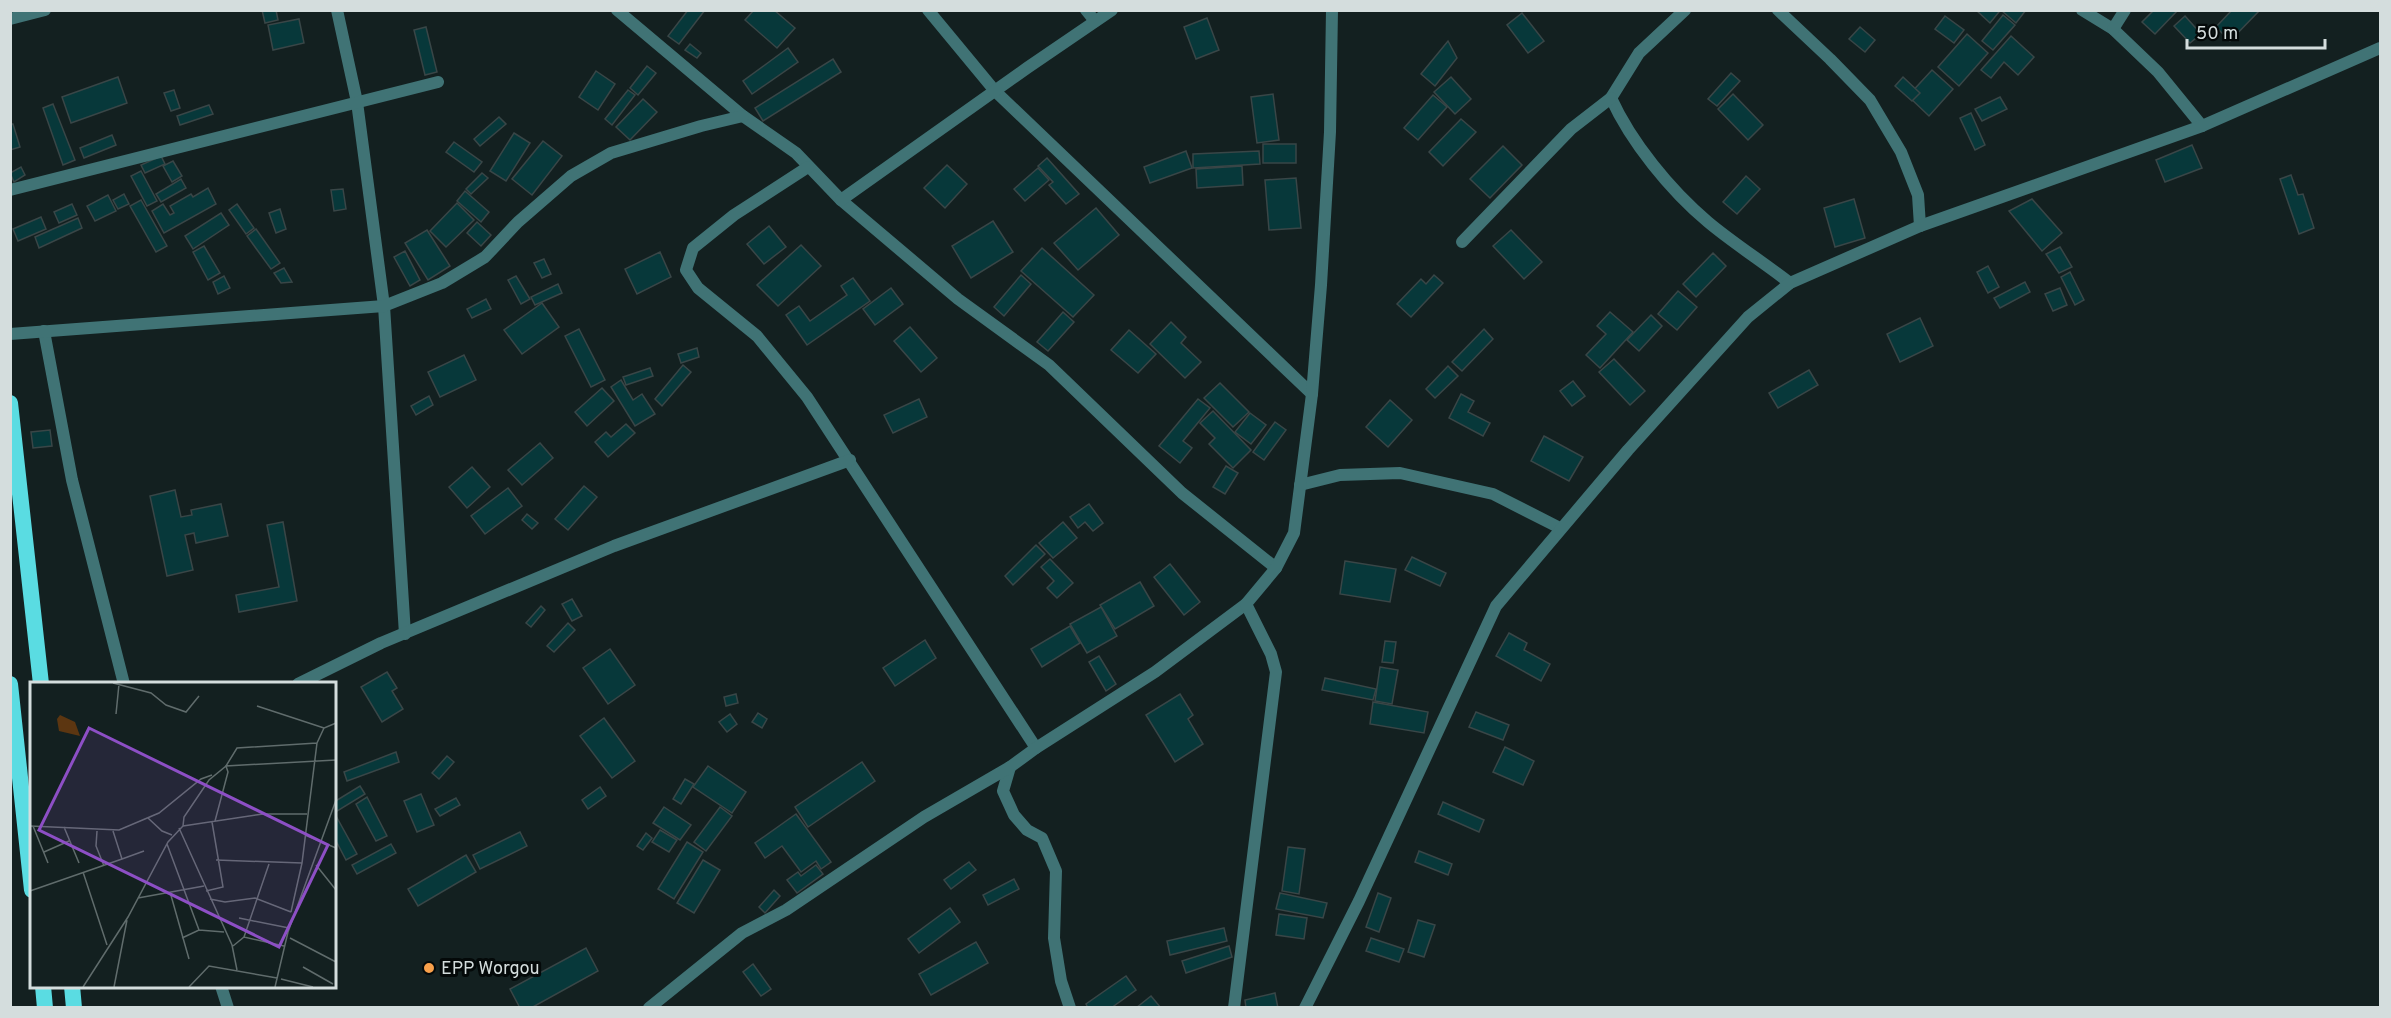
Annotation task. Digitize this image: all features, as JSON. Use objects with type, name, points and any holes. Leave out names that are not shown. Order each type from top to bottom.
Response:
[{"type":"highway","points":[[10,403],[17,520],[41,682]]},
{"type":"highway","points":[[10,684],[17,811],[30,879]]},
{"type":"highway","points":[[43,988],[45,1008]]},
{"type":"highway","points":[[72,988],[74,1008]]},
{"type":"street","points":[[10,19],[45,10]]},
{"type":"street","points":[[337,10],[357,102],[384,306],[405,634]]},
{"type":"street","points":[[617,10],[743,116],[796,153],[841,200],[958,299],[1049,365],[1182,494],[1276,568]]},
{"type":"street","points":[[928,10],[994,91],[1312,394]]},
{"type":"street","points":[[1086,10],[1095,21]]},
{"type":"street","points":[[841,200],[1112,10]]},
{"type":"street","points":[[649,1008],[709,957],[742,933],[786,910],[924,817],[1010,767],[1146,677],[1246,604],[1276,568],[1294,533],[1312,394],[1330,132],[1332,10]]},
{"type":"street","points":[[1462,242],[1571,129],[1611,98],[1639,53],[1684,10]]},
{"type":"street","points":[[1778,10],[1830,58],[1870,100],[1901,152],[1914,184],[1918,195],[1920,226]]},
{"type":"street","points":[[2082,10],[2113,28],[2158,72],[2202,126]]},
{"type":"street","points":[[2113,28],[2125,10]]},
{"type":"street","points":[[1305,1008],[1359,901],[1496,606],[1560,528],[1718,347],[1748,317],[1790,283],[1920,226],[2202,126],[2380,48]]},
{"type":"street","points":[[10,190],[438,82]]},
{"type":"street","points":[[1611,98],[1621,120],[1662,175],[1707,221],[1790,283]]},
{"type":"street","points":[[10,334],[384,306],[442,283],[485,257],[518,222],[571,176],[611,153],[743,116]]},
{"type":"street","points":[[808,167],[734,215],[693,248],[686,270],[698,288],[757,336],[807,397],[1036,748]]},
{"type":"street","points":[[44,331],[72,480],[123,682]]},
{"type":"street","points":[[302,682],[405,634],[614,546],[749,499],[850,460]]},
{"type":"street","points":[[1300,485],[1340,475],[1400,473],[1493,494],[1560,528]]},
{"type":"street","points":[[1234,1008],[1276,672],[1271,654],[1246,604]]},
{"type":"street","points":[[1010,767],[1003,791],[1021,823],[1027,830],[1042,838],[1056,871],[1054,938],[1061,981],[1070,1008]]},
{"type":"street","points":[[221,988],[228,1008]]},
{"type":"building","points":[[262,10],[276,10],[278,20],[265,23]]},
{"type":"building","points":[[688,10],[705,10],[679,44],[668,36]]},
{"type":"building","points":[[754,10],[774,10],[795,28],[777,48],[745,20]]},
{"type":"building","points":[[1976,10],[1996,10],[1999,12],[1990,23]]},
{"type":"building","points":[[2001,10],[2026,10],[2016,23]]},
{"type":"building","points":[[2154,10],[2178,10],[2155,34],[2142,22]]},
{"type":"building","points":[[2232,10],[2260,10],[2230,41],[2216,27]]},
{"type":"building","points":[[1522,13],[1544,41],[1528,53],[1507,25]]},
{"type":"building","points":[[2003,15],[2015,25],[1993,50],[1982,41]]},
{"type":"building","points":[[1945,16],[1964,30],[1954,43],[1935,29]]},
{"type":"building","points":[[2185,16],[2201,34],[2190,43],[2174,26]]},
{"type":"building","points":[[1207,18],[1219,50],[1196,59],[1184,27]]},
{"type":"building","points":[[299,19],[304,43],[273,50],[268,25]]},
{"type":"building","points":[[426,27],[437,72],[425,75],[414,30]]},
{"type":"building","points":[[1860,27],[1875,40],[1865,52],[1849,39]]},
{"type":"building","points":[[1967,34],[1988,53],[1959,86],[1938,67]]},
{"type":"building","points":[[2011,36],[2034,57],[2018,75],[2004,62],[1991,78],[1981,70]]},
{"type":"building","points":[[1448,41],[1457,58],[1435,86],[1421,74]]},
{"type":"building","points":[[690,44],[701,53],[697,58],[685,50]]},
{"type":"building","points":[[788,48],[798,62],[752,94],[743,81]]},
{"type":"building","points":[[833,59],[841,72],[763,121],[755,108]]},
{"type":"building","points":[[647,66],[656,73],[638,95],[630,88]]},
{"type":"building","points":[[1932,70],[1953,89],[1929,116],[1908,96]]},
{"type":"building","points":[[596,71],[615,84],[598,110],[579,97]]},
{"type":"building","points":[[1731,73],[1740,81],[1717,106],[1708,99]]},
{"type":"building","points":[[118,77],[127,103],[71,123],[62,97]]},
{"type":"building","points":[[1451,77],[1471,99],[1455,114],[1434,92]]},
{"type":"building","points":[[1903,77],[1920,93],[1912,101],[1895,86]]},
{"type":"building","points":[[174,90],[180,108],[171,111],[164,93]]},
{"type":"building","points":[[628,90],[635,95],[612,125],[605,119]]},
{"type":"building","points":[[1273,94],[1279,140],[1257,143],[1251,97]]},
{"type":"building","points":[[1733,94],[1763,125],[1748,140],[1718,109]]},
{"type":"building","points":[[1433,95],[1447,107],[1418,140],[1404,128]]},
{"type":"building","points":[[2000,97],[2007,109],[1982,121],[1975,109]]},
{"type":"building","points":[[643,99],[657,112],[630,140],[616,127]]},
{"type":"building","points":[[53,104],[75,160],[63,165],[43,108]]},
{"type":"building","points":[[209,105],[213,114],[180,125],[177,116]]},
{"type":"building","points":[[1971,113],[1985,145],[1975,150],[1960,118]]},
{"type":"building","points":[[499,117],[506,124],[480,146],[474,139]]},
{"type":"building","points":[[1461,119],[1476,132],[1443,166],[1429,152]]},
{"type":"building","points":[[10,124],[13,124],[20,147],[10,150]]},
{"type":"building","points":[[514,133],[530,143],[506,181],[490,171]]},
{"type":"building","points":[[112,135],[116,145],[84,158],[80,148]]},
{"type":"building","points":[[543,141],[562,156],[532,195],[512,179]]},
{"type":"building","points":[[454,142],[482,162],[474,172],[446,152]]},
{"type":"building","points":[[1263,144],[1296,144],[1296,163],[1263,163]]},
{"type":"building","points":[[2192,145],[2202,168],[2165,182],[2156,160]]},
{"type":"building","points":[[1503,146],[1522,165],[1490,198],[1470,179]]},
{"type":"building","points":[[1186,151],[1192,168],[1150,183],[1144,167]]},
{"type":"building","points":[[1259,151],[1260,164],[1193,168],[1193,154]]},
{"type":"building","points":[[161,156],[165,164],[145,173],[141,165]]},
{"type":"building","points":[[1047,158],[1079,194],[1066,204],[1049,185],[1053,182],[1038,166]]},
{"type":"building","points":[[173,161],[182,176],[172,182],[163,166]]},
{"type":"building","points":[[947,165],[967,184],[945,208],[924,188]]},
{"type":"building","points":[[1242,166],[1243,185],[1197,188],[1196,169]]},
{"type":"building","points":[[21,167],[25,175],[14,182],[10,173]]},
{"type":"building","points":[[1038,168],[1049,180],[1025,201],[1014,189]]},
{"type":"building","points":[[141,171],[157,201],[147,206],[131,176]]},
{"type":"building","points":[[482,173],[488,178],[471,194],[466,189]]},
{"type":"building","points":[[2291,175],[2298,195],[2303,194],[2314,228],[2299,234],[2280,179]]},
{"type":"building","points":[[1746,176],[1760,189],[1737,214],[1723,202]]},
{"type":"building","points":[[1296,178],[1301,228],[1269,230],[1265,180]]},
{"type":"building","points":[[181,179],[186,188],[161,202],[156,194]]},
{"type":"building","points":[[208,188],[216,204],[164,233],[152,211],[163,204],[170,215],[174,213],[170,206],[191,194],[193,197]]},
{"type":"building","points":[[343,189],[346,209],[334,211],[331,190]]},
{"type":"building","points":[[465,191],[489,212],[481,222],[457,201]]},
{"type":"building","points":[[124,194],[129,204],[118,209],[113,200]]},
{"type":"building","points":[[108,195],[116,211],[95,221],[87,206]]},
{"type":"building","points":[[1854,199],[1865,238],[1835,247],[1824,208]]},
{"type":"building","points":[[2032,199],[2062,233],[2042,251],[2009,211]]},
{"type":"building","points":[[141,200],[167,246],[156,252],[130,206]]},
{"type":"building","points":[[457,203],[474,220],[446,247],[430,231]]},
{"type":"building","points":[[72,204],[77,215],[59,223],[54,212]]},
{"type":"building","points":[[237,204],[254,228],[246,234],[229,210]]},
{"type":"building","points":[[1096,208],[1119,235],[1078,270],[1054,243]]},
{"type":"building","points":[[280,209],[286,229],[276,233],[269,213]]},
{"type":"building","points":[[221,213],[229,225],[193,249],[185,236]]},
{"type":"building","points":[[41,217],[46,229],[18,241],[13,229]]},
{"type":"building","points":[[78,218],[82,228],[39,248],[35,237]]},
{"type":"building","points":[[993,221],[1013,252],[971,278],[952,246]]},
{"type":"building","points":[[477,222],[491,235],[481,246],[467,233]]},
{"type":"building","points":[[769,226],[786,247],[764,264],[747,244]]},
{"type":"building","points":[[256,229],[280,263],[271,269],[247,236]]},
{"type":"building","points":[[427,230],[450,266],[428,280],[405,243]]},
{"type":"building","points":[[1511,230],[1542,262],[1524,279],[1493,246]]},
{"type":"building","points":[[801,245],[821,266],[778,306],[757,285]]},
{"type":"building","points":[[204,246],[220,273],[208,280],[193,252]]},
{"type":"building","points":[[2060,247],[2072,267],[2059,273],[2046,254]]},
{"type":"building","points":[[1042,248],[1094,295],[1073,317],[1021,271]]},
{"type":"building","points":[[405,251],[420,280],[410,286],[394,257]]},
{"type":"building","points":[[660,252],[671,277],[637,294],[625,269]]},
{"type":"building","points":[[1713,253],[1726,266],[1696,297],[1683,284]]},
{"type":"building","points":[[544,259],[551,274],[542,278],[534,263]]},
{"type":"building","points":[[1988,266],[1999,287],[1988,293],[1977,272]]},
{"type":"building","points":[[284,268],[292,282],[281,283],[274,273]]},
{"type":"building","points":[[2070,272],[2084,300],[2075,305],[2061,277]]},
{"type":"building","points":[[1021,275],[1031,284],[1004,316],[994,307]]},
{"type":"building","points":[[1434,275],[1443,283],[1411,317],[1397,304],[1421,279],[1426,284]]},
{"type":"building","points":[[224,276],[230,288],[218,294],[213,282]]},
{"type":"building","points":[[516,276],[530,299],[521,304],[508,280]]},
{"type":"building","points":[[853,278],[870,301],[807,345],[786,315],[799,306],[810,321],[847,295],[841,286]]},
{"type":"building","points":[[2025,282],[2030,292],[2000,308],[1994,298]]},
{"type":"building","points":[[558,284],[562,293],[535,305],[531,297]]},
{"type":"building","points":[[891,288],[903,304],[875,325],[863,309]]},
{"type":"building","points":[[2060,288],[2067,305],[2053,311],[2045,294]]},
{"type":"building","points":[[1678,291],[1697,307],[1677,330],[1658,314]]},
{"type":"building","points":[[486,299],[491,309],[472,318],[467,309]]},
{"type":"building","points":[[542,303],[559,327],[522,354],[504,330]]},
{"type":"building","points":[[1063,312],[1074,322],[1048,351],[1037,342]]},
{"type":"building","points":[[1610,312],[1633,332],[1600,368],[1586,355],[1606,334],[1597,326]]},
{"type":"building","points":[[1651,315],[1662,326],[1639,351],[1627,340]]},
{"type":"building","points":[[1920,318],[1933,346],[1900,362],[1887,334]]},
{"type":"building","points":[[1171,322],[1186,337],[1181,343],[1201,362],[1185,378],[1150,344]]},
{"type":"building","points":[[910,327],[937,358],[921,372],[894,341]]},
{"type":"building","points":[[579,329],[605,380],[591,387],[565,336]]},
{"type":"building","points":[[1484,329],[1493,339],[1462,371],[1452,362]]},
{"type":"building","points":[[1129,330],[1156,354],[1138,373],[1111,350]]},
{"type":"building","points":[[697,348],[699,357],[681,363],[678,354]]},
{"type":"building","points":[[464,355],[476,380],[440,397],[428,372]]},
{"type":"building","points":[[1614,359],[1645,391],[1630,405],[1599,372]]},
{"type":"building","points":[[683,365],[691,372],[662,406],[655,399]]},
{"type":"building","points":[[1448,366],[1458,376],[1435,398],[1426,389]]},
{"type":"building","points":[[650,368],[653,376],[626,385],[623,377]]},
{"type":"building","points":[[1809,370],[1818,385],[1778,408],[1769,393]]},
{"type":"building","points":[[621,380],[633,400],[642,394],[655,414],[635,426],[611,387]]},
{"type":"building","points":[[1573,381],[1585,396],[1572,406],[1560,391]]},
{"type":"building","points":[[1220,383],[1249,412],[1233,427],[1204,398]]},
{"type":"building","points":[[602,388],[614,401],[587,426],[575,412]]},
{"type":"building","points":[[1461,394],[1474,401],[1468,412],[1490,423],[1483,436],[1449,418]]},
{"type":"building","points":[[429,396],[433,405],[416,415],[411,406]]},
{"type":"building","points":[[919,399],[927,417],[893,433],[884,415]]},
{"type":"building","points":[[1198,399],[1210,408],[1183,441],[1192,448],[1180,463],[1159,446]]},
{"type":"building","points":[[1390,400],[1412,420],[1388,447],[1366,427]]},
{"type":"building","points":[[1213,411],[1251,450],[1233,468],[1209,444],[1215,438],[1200,423]]},
{"type":"building","points":[[1250,413],[1266,425],[1251,444],[1235,432]]},
{"type":"building","points":[[1275,422],[1286,430],[1264,460],[1253,452]]},
{"type":"building","points":[[626,424],[635,433],[608,457],[595,442],[606,432],[611,437]]},
{"type":"building","points":[[50,430],[52,446],[33,448],[31,432]]},
{"type":"building","points":[[1544,436],[1583,457],[1569,481],[1531,461]]},
{"type":"building","points":[[540,443],[553,458],[522,485],[508,470]]},
{"type":"building","points":[[1226,466],[1238,473],[1225,494],[1213,487]]},
{"type":"building","points":[[472,467],[490,487],[467,508],[449,487]]},
{"type":"building","points":[[584,486],[597,497],[568,530],[555,519]]},
{"type":"building","points":[[508,488],[522,506],[485,534],[471,516]]},
{"type":"building","points":[[175,490],[181,517],[192,515],[191,510],[221,504],[228,536],[196,543],[194,533],[185,535],[193,570],[167,576],[150,496]]},
{"type":"building","points":[[1089,504],[1103,523],[1093,531],[1085,522],[1078,528],[1070,517]]},
{"type":"building","points":[[527,514],[538,523],[532,529],[522,520]]},
{"type":"building","points":[[283,522],[297,601],[239,612],[236,595],[279,587],[267,525]]},
{"type":"building","points":[[1063,522],[1077,538],[1053,558],[1039,543]]},
{"type":"building","points":[[1036,545],[1045,554],[1013,585],[1005,576]]},
{"type":"building","points":[[1412,557],[1446,573],[1440,586],[1405,570]]},
{"type":"building","points":[[1050,559],[1073,583],[1057,598],[1047,588],[1054,581],[1041,567]]},
{"type":"building","points":[[1345,561],[1396,569],[1390,602],[1340,594]]},
{"type":"building","points":[[1170,564],[1200,602],[1184,615],[1154,577]]},
{"type":"building","points":[[1140,582],[1154,606],[1115,629],[1100,605]]},
{"type":"building","points":[[572,599],[582,616],[572,621],[562,604]]},
{"type":"building","points":[[541,606],[545,610],[531,627],[526,623]]},
{"type":"building","points":[[1101,607],[1117,636],[1087,653],[1070,624]]},
{"type":"building","points":[[568,623],[575,630],[554,652],[547,646]]},
{"type":"building","points":[[1070,626],[1080,643],[1042,667],[1031,649]]},
{"type":"building","points":[[1509,633],[1527,643],[1524,650],[1550,664],[1541,681],[1496,656]]},
{"type":"building","points":[[925,640],[936,658],[895,686],[883,668]]},
{"type":"building","points":[[1385,641],[1396,642],[1393,663],[1382,662]]},
{"type":"building","points":[[610,649],[635,685],[608,704],[583,668]]},
{"type":"building","points":[[1099,656],[1116,684],[1106,691],[1089,662]]},
{"type":"building","points":[[1380,667],[1398,670],[1392,704],[1375,701]]},
{"type":"building","points":[[387,672],[397,688],[392,691],[403,709],[382,722],[361,687]]},
{"type":"building","points":[[1325,678],[1376,689],[1373,700],[1322,690]]},
{"type":"building","points":[[736,694],[738,703],[726,706],[724,697]]},
{"type":"building","points":[[1180,694],[1193,715],[1188,719],[1203,744],[1175,762],[1146,715]]},
{"type":"building","points":[[1373,702],[1428,712],[1424,733],[1370,724]]},
{"type":"building","points":[[1476,712],[1509,725],[1503,740],[1469,727]]},
{"type":"building","points":[[758,713],[767,719],[762,728],[752,722]]},
{"type":"building","points":[[730,714],[737,724],[727,732],[719,722]]},
{"type":"building","points":[[604,718],[635,761],[612,778],[580,736]]},
{"type":"building","points":[[1505,747],[1534,761],[1523,785],[1493,772]]},
{"type":"building","points":[[396,752],[399,762],[347,781],[344,772]]},
{"type":"building","points":[[447,756],[454,762],[439,779],[432,773]]},
{"type":"building","points":[[862,762],[875,781],[808,827],[795,807]]},
{"type":"building","points":[[708,766],[746,792],[732,813],[693,787]]},
{"type":"building","points":[[685,779],[694,784],[681,804],[673,799]]},
{"type":"building","points":[[360,786],[365,794],[336,812],[336,801]]},
{"type":"building","points":[[600,787],[606,796],[588,809],[582,800]]},
{"type":"building","points":[[421,794],[434,825],[417,832],[404,801]]},
{"type":"building","points":[[367,797],[387,836],[376,841],[356,804]]},
{"type":"building","points":[[456,798],[460,805],[440,816],[435,809]]},
{"type":"building","points":[[1443,802],[1484,820],[1479,832],[1438,814]]},
{"type":"building","points":[[664,807],[691,825],[680,840],[653,823]]},
{"type":"building","points":[[720,807],[732,816],[706,851],[694,842]]},
{"type":"building","points":[[796,814],[831,862],[821,869],[816,861],[801,872],[782,846],[765,858],[755,843]]},
{"type":"building","points":[[336,816],[357,854],[346,860],[336,841]]},
{"type":"building","points":[[660,830],[677,840],[669,852],[652,842]]},
{"type":"building","points":[[520,832],[527,846],[480,869],[473,855]]},
{"type":"building","points":[[646,833],[652,838],[643,850],[637,846]]},
{"type":"building","points":[[687,842],[703,852],[674,899],[658,889]]},
{"type":"building","points":[[391,844],[396,853],[357,874],[352,865]]},
{"type":"building","points":[[1288,847],[1305,849],[1299,894],[1282,891]]},
{"type":"building","points":[[1419,851],[1452,864],[1448,875],[1415,862]]},
{"type":"building","points":[[466,855],[476,872],[418,906],[408,889]]},
{"type":"building","points":[[703,860],[720,870],[694,913],[677,903]]},
{"type":"building","points":[[969,862],[976,870],[951,889],[944,880]]},
{"type":"building","points":[[816,865],[823,874],[797,893],[787,880],[798,872],[801,876]]},
{"type":"building","points":[[1014,879],[1019,889],[988,905],[983,895]]},
{"type":"building","points":[[774,890],[780,896],[765,913],[759,907]]},
{"type":"building","points":[[1280,893],[1327,903],[1323,918],[1276,909]]},
{"type":"building","points":[[1378,893],[1391,898],[1379,932],[1366,927]]},
{"type":"building","points":[[950,908],[960,922],[919,953],[908,939]]},
{"type":"building","points":[[1279,914],[1307,918],[1304,939],[1276,935]]},
{"type":"building","points":[[1418,920],[1435,925],[1424,957],[1408,952]]},
{"type":"building","points":[[1224,928],[1227,941],[1170,955],[1167,941]]},
{"type":"building","points":[[1371,938],[1404,949],[1399,962],[1366,951]]},
{"type":"building","points":[[976,942],[988,963],[931,995],[919,974]]},
{"type":"building","points":[[1229,946],[1232,957],[1186,973],[1182,961]]},
{"type":"building","points":[[586,948],[598,971],[531,1008],[520,1008],[510,989]]},
{"type":"building","points":[[753,964],[771,989],[761,996],[743,972]]},
{"type":"building","points":[[1126,976],[1136,990],[1111,1008],[1088,1008],[1086,1004]]},
{"type":"building","points":[[1275,993],[1278,1008],[1246,1008],[1245,1000]]},
{"type":"building","points":[[1151,996],[1161,1008],[1136,1008]]},
{"type":"place","name":"EPP Worgou","points":[[429,968]]}]
